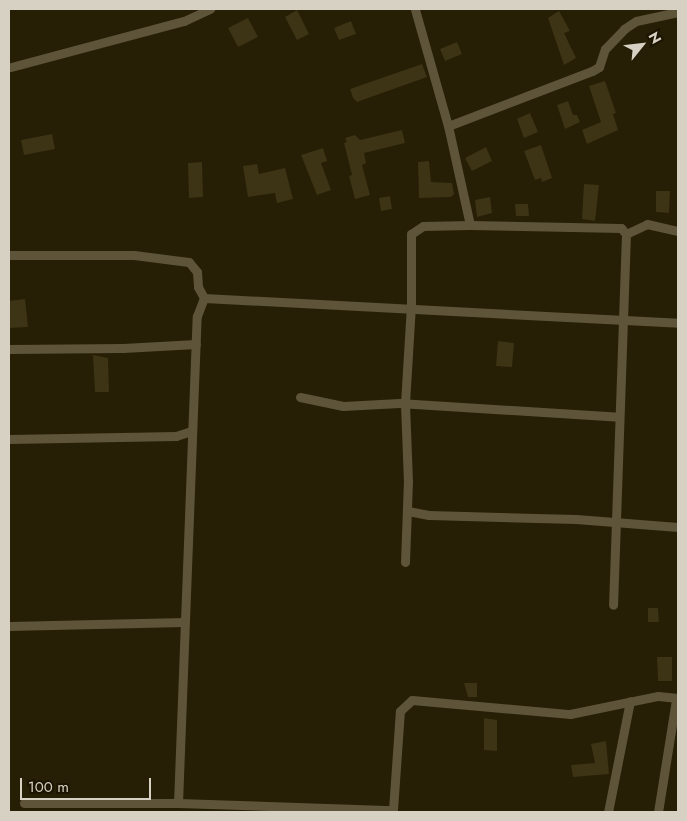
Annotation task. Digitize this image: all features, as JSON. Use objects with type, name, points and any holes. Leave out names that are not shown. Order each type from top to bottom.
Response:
[{"type":"street","points":[[11,67],[184,21],[210,9]]},
{"type":"street","points":[[415,9],[448,126],[470,225]]},
{"type":"street","points":[[448,126],[592,71],[598,67],[605,49],[624,29],[636,22],[678,12]]},
{"type":"street","points":[[626,234],[647,224],[678,231]]},
{"type":"street","points":[[405,562],[408,511],[405,404],[411,306],[411,234],[423,226],[621,228],[626,234],[613,605]]},
{"type":"street","points":[[9,255],[134,256],[190,262],[197,272],[198,287],[204,298]]},
{"type":"street","points":[[204,298],[411,306],[678,323]]},
{"type":"street","points":[[178,804],[191,431],[199,307],[204,298]]},
{"type":"street","points":[[9,348],[124,348],[196,344]]},
{"type":"street","points":[[300,397],[343,406],[405,404],[619,417]]},
{"type":"street","points":[[9,439],[176,436],[191,431]]},
{"type":"street","points":[[408,511],[429,515],[457,514],[678,527]]},
{"type":"street","points":[[9,626],[184,622]]},
{"type":"street","points":[[24,803],[178,804],[393,811],[400,711],[412,700],[570,714],[658,696],[677,699],[658,812]]},
{"type":"street","points":[[608,812],[630,701]]},
{"type":"building","points":[[297,10],[309,34],[297,40],[285,17]]},
{"type":"building","points":[[559,11],[570,31],[564,33],[576,58],[564,65],[548,18]]},
{"type":"building","points":[[248,18],[258,37],[238,47],[228,28]]},
{"type":"building","points":[[351,21],[356,34],[339,40],[334,28]]},
{"type":"building","points":[[457,42],[462,54],[445,61],[440,49]]},
{"type":"building","points":[[422,64],[427,77],[357,102],[353,98],[350,89]]},
{"type":"building","points":[[605,81],[616,113],[613,114],[618,130],[587,144],[582,130],[601,122],[589,86]]},
{"type":"building","points":[[568,101],[573,115],[577,115],[580,122],[565,129],[557,105]]},
{"type":"building","points":[[530,113],[538,132],[524,138],[517,119]]},
{"type":"building","points":[[402,130],[405,143],[364,153],[366,163],[362,165],[370,195],[355,199],[349,176],[352,175],[344,143],[347,142],[345,138],[355,135],[360,140]]},
{"type":"building","points":[[52,134],[55,149],[24,155],[21,140]]},
{"type":"building","points":[[541,145],[552,178],[542,182],[541,178],[535,180],[524,151]]},
{"type":"building","points":[[486,147],[492,161],[472,171],[465,158]]},
{"type":"building","points":[[323,148],[327,161],[321,163],[331,190],[317,195],[301,155]]},
{"type":"building","points":[[429,161],[431,182],[452,183],[454,194],[451,197],[419,198],[418,162]]},
{"type":"building","points":[[202,162],[203,197],[189,198],[188,163]]},
{"type":"building","points":[[257,164],[259,174],[285,168],[293,199],[277,203],[275,193],[248,197],[243,166]]},
{"type":"building","points":[[584,184],[599,185],[595,221],[582,219]]},
{"type":"building","points":[[656,191],[670,191],[669,213],[656,212]]},
{"type":"building","points":[[390,196],[392,209],[381,211],[379,198]]},
{"type":"building","points":[[490,197],[492,213],[477,217],[475,200]]},
{"type":"building","points":[[515,204],[528,204],[529,216],[516,216]]},
{"type":"building","points":[[25,299],[28,327],[9,328],[9,301]]},
{"type":"building","points":[[498,341],[514,343],[512,367],[496,366]]},
{"type":"building","points":[[93,355],[108,358],[109,392],[95,392]]},
{"type":"building","points":[[648,608],[658,608],[659,622],[648,622]]},
{"type":"building","points":[[657,657],[672,657],[672,681],[658,681]]},
{"type":"building","points":[[464,683],[477,683],[477,697],[468,697]]},
{"type":"building","points":[[484,718],[497,720],[497,751],[484,750]]},
{"type":"building","points":[[606,741],[609,774],[573,777],[571,765],[595,763],[591,744]]}]
